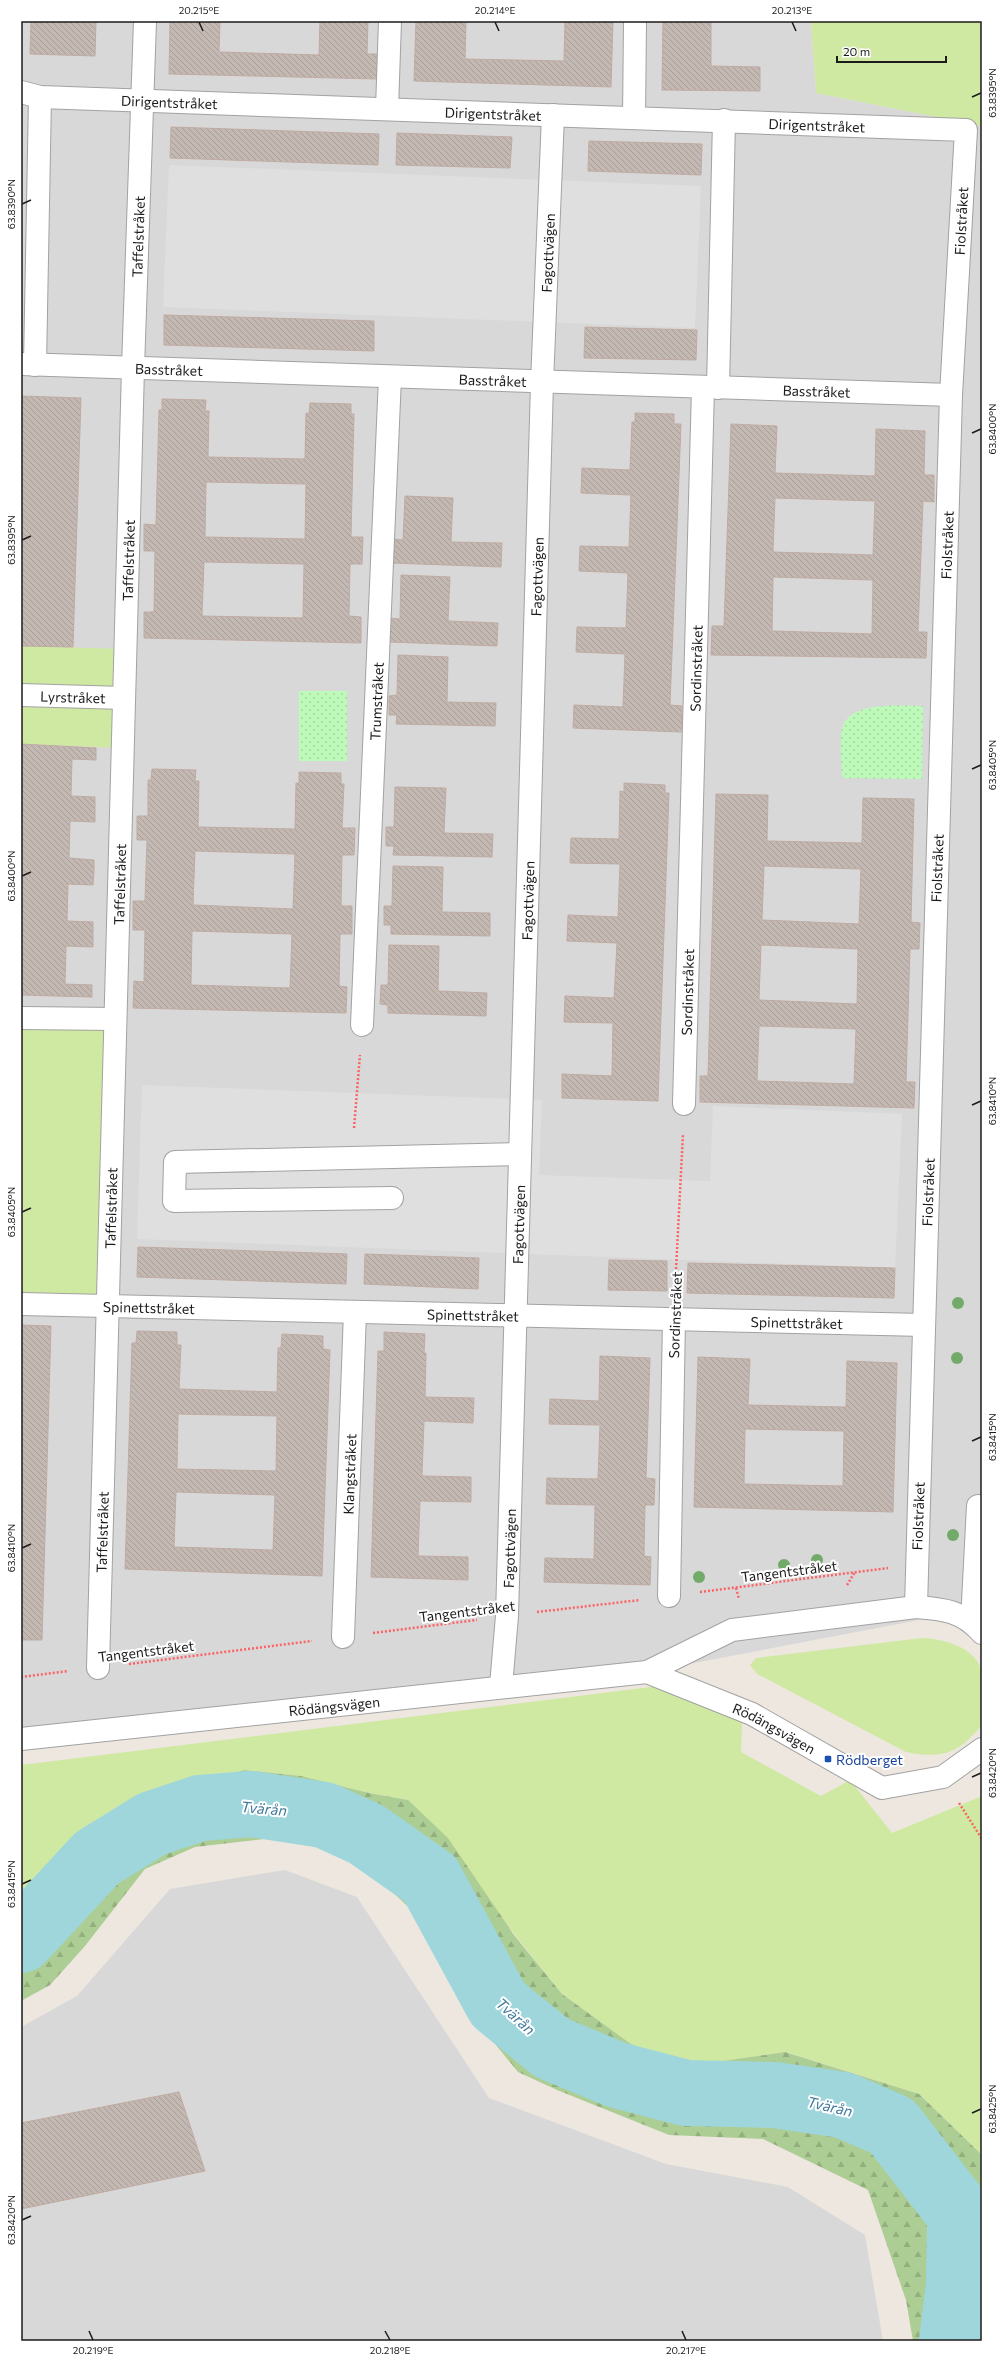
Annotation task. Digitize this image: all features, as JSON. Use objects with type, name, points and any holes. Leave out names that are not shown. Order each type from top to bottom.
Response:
[{"type":"street","name":"Taffelstråket","points":[[98,1668],[133,368],[145,21]]},
{"type":"street","points":[[387,109],[390,21]]},
{"type":"street","points":[[634,118],[635,21]]},
{"type":"street","name":"Dirigentstråket","points":[[30,94],[142,101],[724,120],[966,130]]},
{"type":"street","name":"Basstråket","points":[[30,94],[28,364],[542,383],[951,395]]},
{"type":"street","name":"Fagottvägen","points":[[501,1686],[507,1616],[514,1316],[542,383],[553,115]]},
{"type":"street","name":"Sordinstråket","points":[[684,1104],[711,387],[724,120]]},
{"type":"street","name":"Fiolstråket","points":[[916,1607],[916,1564],[951,395],[966,130]]},
{"type":"street","name":"Trumstråket","points":[[362,1025],[390,377]]},
{"type":"street","name":"Lyrstråket","points":[[21,695],[124,698]]},
{"type":"street","points":[[21,1018],[115,1019]]},
{"type":"street","points":[[392,1198],[174,1201],[176,1162],[520,1154]]},
{"type":"street","name":"Spinettstråket","points":[[21,1304],[924,1325]]},
{"type":"street","name":"Klangstråket","points":[[343,1637],[355,1312]]},
{"type":"street","name":"Sordinstråket","points":[[669,1596],[674,1320]]},
{"type":"street","points":[[977,1627],[978,1506],[982,1506]]},
{"type":"street","name":"Rödängsvägen","points":[[21,1739],[501,1686],[648,1672],[732,1630],[916,1607],[946,1609],[977,1627]]},
{"type":"street","name":"Rödängsvägen","points":[[648,1672],[752,1714],[882,1788],[943,1777],[982,1749]]},
{"type":"path","points":[[352,1158],[362,1025]]},
{"type":"path","name":"Sordinstråket","points":[[674,1320],[684,1104]]},
{"type":"path","name":"Tangentstråket","points":[[21,1677],[916,1564]]},
{"type":"path","points":[[943,1777],[982,1839]]},
{"type":"shaded area","points":[[21,21],[811,21],[816,93],[982,126],[982,1608],[647,1672],[21,1739]]},
{"type":"shaded area","points":[[169,165],[701,186],[695,328],[163,307]]},
{"type":"shaded area","points":[[142,1085],[542,1100],[539,1175],[710,1181],[713,1106],[902,1114],[895,1268],[137,1239]]},
{"type":"shaded area","points":[[285,1870],[357,1897],[489,2098],[666,2164],[788,2187],[865,2235],[883,2341],[21,2341],[21,2027],[77,1996],[170,1889]]},
{"type":"green space","points":[[811,21],[982,21],[982,126],[816,93]]},
{"type":"green space","points":[[21,646],[125,649],[123,748],[21,744]]},
{"type":"green space","points":[[299,691],[347,691],[347,761],[299,761]]},
{"type":"green space","points":[[890,706],[923,706],[922,779],[842,778],[841,734],[847,720],[855,713],[865,709]]},
{"type":"green space","points":[[21,1018],[115,1019],[107,1306],[21,1304]]},
{"type":"green space","points":[[922,1638],[940,1640],[958,1646],[973,1656],[979,1663],[983,1675],[983,1716],[980,1727],[962,1745],[940,1754],[923,1755],[906,1752],[757,1674],[750,1665],[756,1658]]},
{"type":"green space","points":[[667,1685],[742,1722],[741,1752],[821,1796],[850,1780],[892,1833],[982,1796],[982,2155],[919,2094],[786,2052],[683,2067],[631,2044],[562,1994],[408,1800],[369,1793],[301,1776],[244,1770],[199,1783],[151,1805],[97,1834],[21,1912],[21,1765]]},
{"type":"green space","points":[[244,1770],[301,1776],[369,1793],[408,1800],[448,1838],[514,1935],[562,1994],[631,2044],[683,2067],[785,2052],[919,2094],[982,2155],[982,2341],[913,2341],[906,2300],[868,2190],[763,2139],[669,2135],[557,2090],[518,2072],[465,2007],[419,1917],[351,1853],[281,1837],[195,1847],[145,1869],[85,1946],[50,1985],[21,2001],[21,1912],[97,1834],[151,1805],[199,1783]]},
{"type":"building","points":[[31,21],[96,21],[95,56],[30,54]]},
{"type":"building","points":[[170,21],[220,21],[219,52],[319,55],[320,21],[368,21],[367,54],[378,54],[378,79],[169,74]]},
{"type":"building","points":[[416,21],[466,21],[465,59],[564,61],[565,21],[613,21],[611,87],[414,81]]},
{"type":"building","points":[[663,21],[711,21],[711,66],[760,67],[760,91],[662,90]]},
{"type":"building","points":[[171,127],[379,134],[378,165],[170,158]]},
{"type":"building","points":[[397,133],[512,137],[510,168],[396,165]]},
{"type":"building","points":[[589,141],[702,144],[701,175],[588,171]]},
{"type":"building","points":[[164,315],[374,321],[374,351],[164,345]]},
{"type":"building","points":[[585,327],[697,330],[696,360],[584,358]]},
{"type":"building","points":[[21,396],[81,398],[73,647],[21,646]]},
{"type":"building","points":[[162,399],[206,400],[205,411],[209,411],[208,457],[305,459],[306,413],[309,414],[310,403],[351,404],[351,414],[354,414],[351,537],[363,537],[362,564],[350,564],[349,616],[361,617],[361,643],[144,638],[144,612],[154,612],[155,551],[144,551],[144,524],[156,525],[159,410],[162,410]],"holes":[[[206,482],[306,484],[305,539],[205,537]],[[204,562],[304,564],[303,618],[202,616]]]},
{"type":"building","points":[[635,413],[674,414],[674,424],[681,424],[670,705],[682,706],[681,732],[573,728],[574,705],[623,707],[625,654],[576,652],[577,627],[626,628],[628,573],[579,571],[580,546],[629,547],[631,495],[581,493],[582,468],[630,470],[632,422],[635,422]]},
{"type":"building","points":[[731,424],[777,426],[775,473],[875,476],[876,429],[925,431],[924,475],[934,475],[934,502],[923,501],[918,632],[927,632],[926,658],[711,655],[712,626],[724,626]],"holes":[[[775,498],[875,501],[873,555],[773,552]],[[773,577],[873,580],[872,634],[772,631]]]},
{"type":"building","points":[[405,496],[453,498],[451,542],[502,543],[501,567],[392,563],[393,539],[403,540]]},
{"type":"building","points":[[401,575],[450,577],[448,621],[498,623],[497,646],[389,642],[389,618],[400,619]]},
{"type":"building","points":[[398,655],[448,657],[447,702],[496,703],[495,726],[396,724],[397,715],[389,715],[389,696],[397,695]]},
{"type":"building","points":[[21,744],[96,748],[96,760],[72,759],[71,796],[95,797],[95,822],[70,821],[69,858],[94,860],[94,872],[93,885],[68,884],[67,921],[93,922],[93,947],[66,946],[65,984],[92,985],[92,997],[21,995]]},
{"type":"building","points":[[152,769],[196,770],[195,781],[199,781],[198,827],[295,829],[296,783],[299,783],[299,772],[341,773],[341,784],[344,784],[342,828],[355,828],[354,855],[342,855],[341,906],[352,906],[352,934],[340,934],[339,986],[347,987],[346,1013],[133,1008],[134,981],[144,982],[145,930],[133,930],[133,901],[145,901],[147,840],[137,840],[137,816],[148,816],[148,780],[151,780]],"holes":[[[195,851],[295,854],[293,909],[193,905]],[[192,931],[292,934],[290,988],[191,985]]]},
{"type":"building","points":[[624,783],[665,785],[665,793],[669,793],[658,1101],[562,1098],[562,1074],[612,1076],[613,1023],[564,1022],[565,996],[614,998],[617,943],[567,941],[568,915],[618,917],[620,864],[570,863],[571,838],[619,839],[620,791],[624,792]]},
{"type":"building","points":[[395,787],[446,788],[444,833],[493,834],[492,857],[393,855],[394,846],[386,846],[386,827],[394,827]]},
{"type":"building","points":[[716,794],[768,795],[767,841],[862,843],[863,798],[914,799],[911,922],[920,923],[919,949],[910,949],[906,1082],[915,1082],[914,1108],[700,1102],[700,1076],[708,1076]],"holes":[[[764,866],[861,869],[859,924],[762,920]],[[761,945],[858,949],[857,1004],[759,1000]],[[759,1026],[856,1029],[854,1084],[757,1081]]]},
{"type":"building","points":[[393,866],[443,867],[442,912],[490,913],[490,936],[391,934],[391,925],[384,925],[384,906],[392,906]]},
{"type":"building","points":[[389,945],[439,946],[438,991],[487,993],[486,1016],[388,1013],[388,1005],[380,1004],[381,985],[388,985]]},
{"type":"building","points":[[138,1247],[347,1254],[346,1284],[137,1277]]},
{"type":"building","points":[[365,1254],[479,1258],[478,1289],[364,1284]]},
{"type":"building","points":[[609,1260],[667,1261],[667,1291],[608,1290]]},
{"type":"building","points":[[688,1263],[895,1268],[894,1298],[687,1293]]},
{"type":"building","points":[[21,1325],[51,1326],[42,1640],[21,1640]]},
{"type":"building","points":[[137,1331],[177,1332],[177,1345],[181,1345],[179,1389],[277,1392],[278,1348],[281,1348],[282,1334],[323,1336],[323,1349],[330,1350],[322,1576],[125,1569],[132,1343],[136,1343]],"holes":[[[178,1414],[277,1416],[276,1471],[177,1469]],[[176,1492],[275,1495],[273,1550],[174,1547]]]},
{"type":"building","points":[[384,1332],[425,1334],[425,1397],[474,1398],[473,1423],[424,1421],[422,1476],[471,1477],[471,1502],[420,1501],[418,1556],[468,1557],[468,1580],[371,1577],[378,1351],[384,1351]]},
{"type":"building","points":[[600,1356],[650,1358],[646,1478],[655,1479],[654,1505],[645,1505],[644,1556],[651,1557],[650,1585],[544,1582],[545,1558],[594,1559],[595,1505],[546,1504],[547,1478],[598,1479],[600,1425],[549,1424],[550,1399],[599,1401]]},
{"type":"building","points":[[698,1357],[750,1359],[748,1405],[846,1407],[847,1361],[897,1363],[893,1512],[694,1507]],"holes":[[[745,1429],[844,1431],[843,1486],[744,1484]]]},
{"type":"building","points":[[179,2092],[205,2171],[21,2209],[21,2123]]},
{"type":"waterway","name":"Tvärån","points":[[21,1940],[97,1858],[152,1824],[200,1808],[251,1804],[324,1815],[366,1834],[430,1879],[498,2004],[552,2048],[617,2075],[686,2093],[775,2095],[843,2105],[892,2126],[960,2214],[959,2284],[952,2341]]},
{"type":"place","name":"Rödberget","points":[[828,1759]]}]
